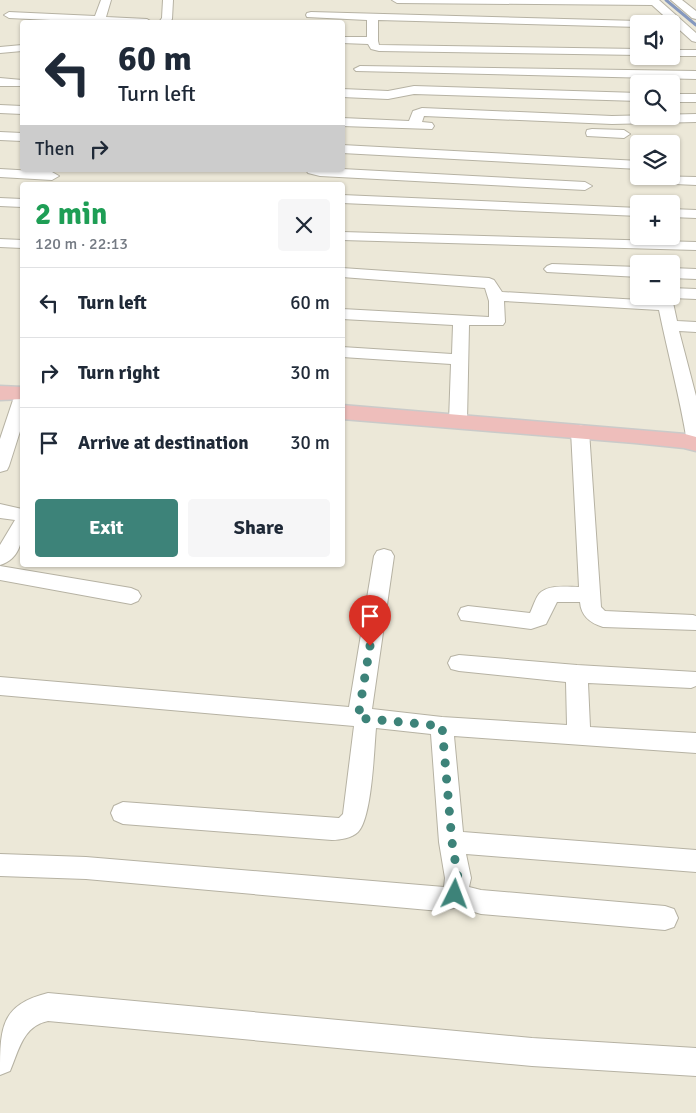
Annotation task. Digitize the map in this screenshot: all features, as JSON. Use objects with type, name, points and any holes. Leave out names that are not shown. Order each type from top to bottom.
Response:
[{"type":"main road","points":[[0,392],[20,393]]},
{"type":"main road","points":[[345,412],[580,431],[696,443]]},
{"type":"street","points":[[4,17],[36,12],[98,20],[106,0]]},
{"type":"street","points":[[166,20],[168,0]]},
{"type":"street","points":[[397,0],[654,1],[667,15]]},
{"type":"street","points":[[676,0],[696,16]]},
{"type":"street","points":[[311,16],[630,24]]},
{"type":"street","points":[[373,17],[372,42],[375,47],[630,52]]},
{"type":"street","points":[[680,27],[694,38]]},
{"type":"street","points":[[606,35],[630,35]]},
{"type":"street","points":[[680,36],[694,38]]},
{"type":"street","points":[[345,40],[372,42]]},
{"type":"street","points":[[0,50],[13,51],[20,49]]},
{"type":"street","points":[[680,53],[696,54]]},
{"type":"street","points":[[360,69],[606,72],[696,76]]},
{"type":"street","points":[[0,82],[20,83]]},
{"type":"street","points":[[345,93],[388,95],[414,90],[630,97]]},
{"type":"street","points":[[680,98],[696,98]]},
{"type":"street","points":[[0,109],[20,110]]},
{"type":"street","points":[[415,125],[417,114],[422,112],[612,120],[696,118]]},
{"type":"street","points":[[345,122],[445,126]]},
{"type":"street","points":[[392,176],[400,124]]},
{"type":"street","points":[[574,132],[624,134]]},
{"type":"street","points":[[0,136],[20,137]]},
{"type":"street","points":[[345,149],[630,164]]},
{"type":"street","points":[[680,167],[696,168]]},
{"type":"street","points":[[320,172],[585,186]]},
{"type":"street","points":[[0,173],[52,176]]},
{"type":"street","points":[[680,180],[696,181]]},
{"type":"street","points":[[345,198],[630,212]]},
{"type":"street","points":[[0,202],[20,203]]},
{"type":"street","points":[[680,213],[696,214]]},
{"type":"street","points":[[345,236],[696,246]]},
{"type":"street","points":[[0,243],[20,244]]},
{"type":"street","points":[[552,269],[630,272]]},
{"type":"street","points":[[345,272],[484,282],[492,285],[497,322],[345,314]]},
{"type":"street","points":[[680,273],[696,274]]},
{"type":"street","points":[[680,296],[696,294]]},
{"type":"street","points":[[495,296],[630,298]]},
{"type":"street","points":[[668,305],[677,360],[693,402],[696,443]]},
{"type":"street","points":[[458,421],[461,320]]},
{"type":"street","points":[[670,325],[696,327]]},
{"type":"street","points":[[345,352],[460,360]]},
{"type":"street","points":[[677,360],[696,361]]},
{"type":"street","points":[[0,466],[4,445],[20,405]]},
{"type":"street","points":[[580,431],[590,594],[594,614],[603,619],[693,623]]},
{"type":"street","points":[[0,511],[20,515]]},
{"type":"street","points":[[0,558],[15,536]]},
{"type":"street","points":[[123,813],[332,829],[344,828],[353,822],[362,718],[384,556]]},
{"type":"street","points":[[0,573],[131,596]]},
{"type":"street","points":[[468,614],[531,621],[539,618],[546,600],[552,595],[590,594]]},
{"type":"street","points":[[458,663],[577,674],[691,679]]},
{"type":"street","points":[[577,674],[579,735]]},
{"type":"street","points":[[0,686],[442,726],[696,743]]},
{"type":"street","points":[[0,865],[86,868],[440,900],[450,898],[455,894],[458,878],[452,842],[442,726]]},
{"type":"street","points":[[452,842],[696,861]]},
{"type":"street","points":[[455,894],[481,902],[665,918]]},
{"type":"street","points":[[0,1061],[14,1026],[22,1016],[34,1009],[48,1007],[532,1052],[696,1062]]},
{"type":"waterway","points":[[666,0],[696,25]]},
{"type":"route","points":[[370,646],[358,718],[442,726],[452,842],[458,878],[455,894]]}]
